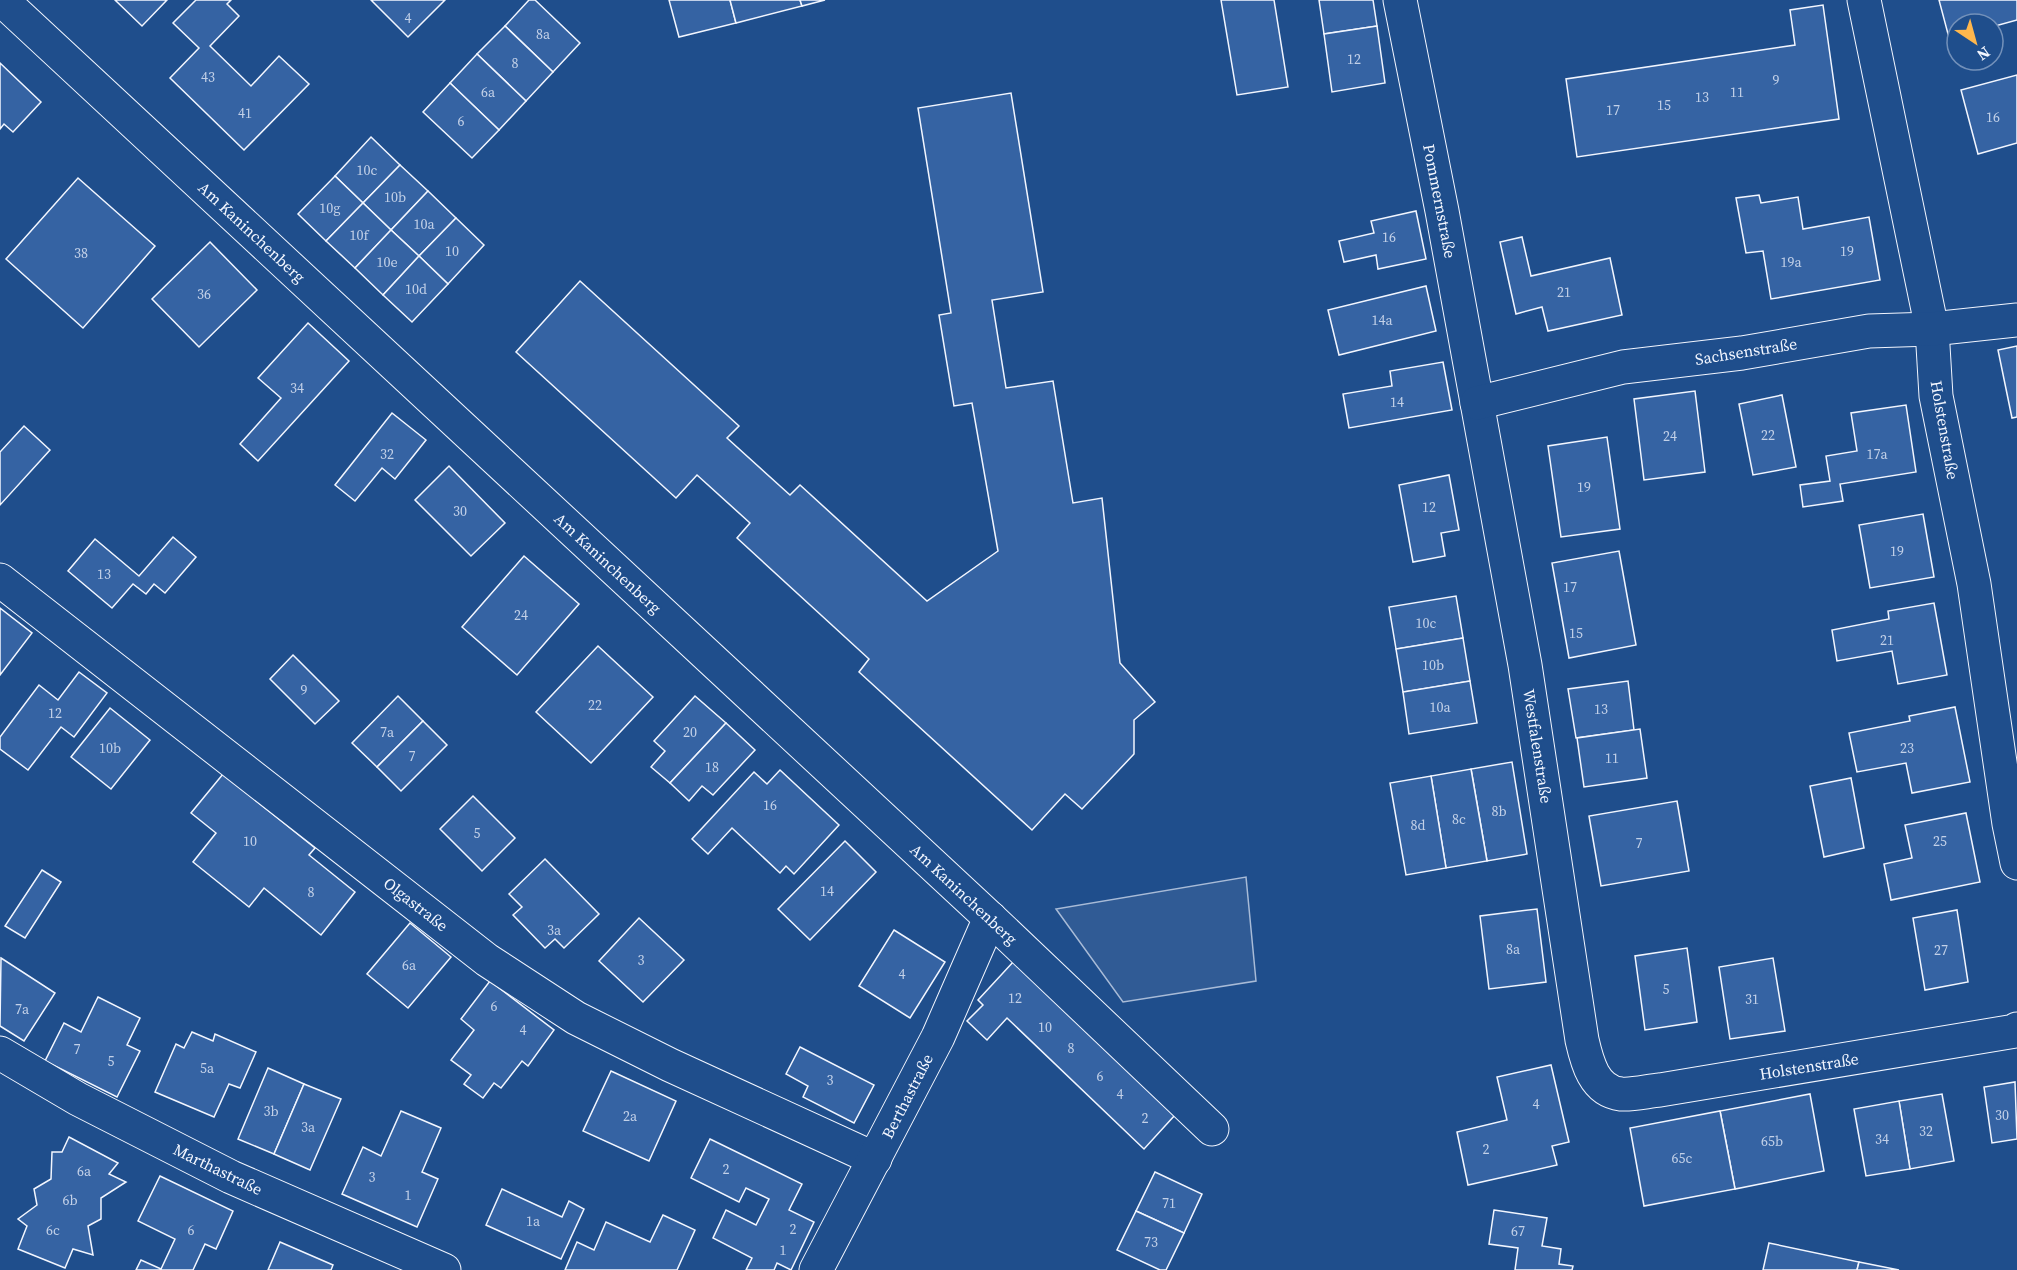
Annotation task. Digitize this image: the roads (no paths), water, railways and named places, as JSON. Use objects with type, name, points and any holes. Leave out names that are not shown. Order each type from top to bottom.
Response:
[{"type":"street","name":"Am Kaninchenberg","points":[[2,0],[990,918],[1212,1129]]},
{"type":"street","name":"Pommernstraße","points":[[1400,0],[1477,403]]},
{"type":"street","name":"Holstenstraße","points":[[1864,0],[1932,329],[1936,396],[1974,584],[2009,824],[2017,863]]},
{"type":"street","name":"Sachsenstraße","points":[[1477,403],[1623,367],[1742,353],[1869,331],[1932,329],[2017,320]]},
{"type":"street","name":"Westfalenstraße","points":[[1477,403],[1525,665],[1582,1040],[1588,1066],[1601,1086]]},
{"type":"street","name":"Olgastraße","points":[[0,580],[487,960],[576,1018],[670,1065],[875,1159]]},
{"type":"street","name":"Berthastraße","points":[[816,1270],[938,1037],[990,918]]},
{"type":"street","name":"Holstenstraße","points":[[1601,1086],[1620,1094],[1660,1090],[2017,1029]]},
{"type":"street","name":"Marthastraße","points":[[0,1053],[78,1099],[231,1177],[444,1270]]}]
